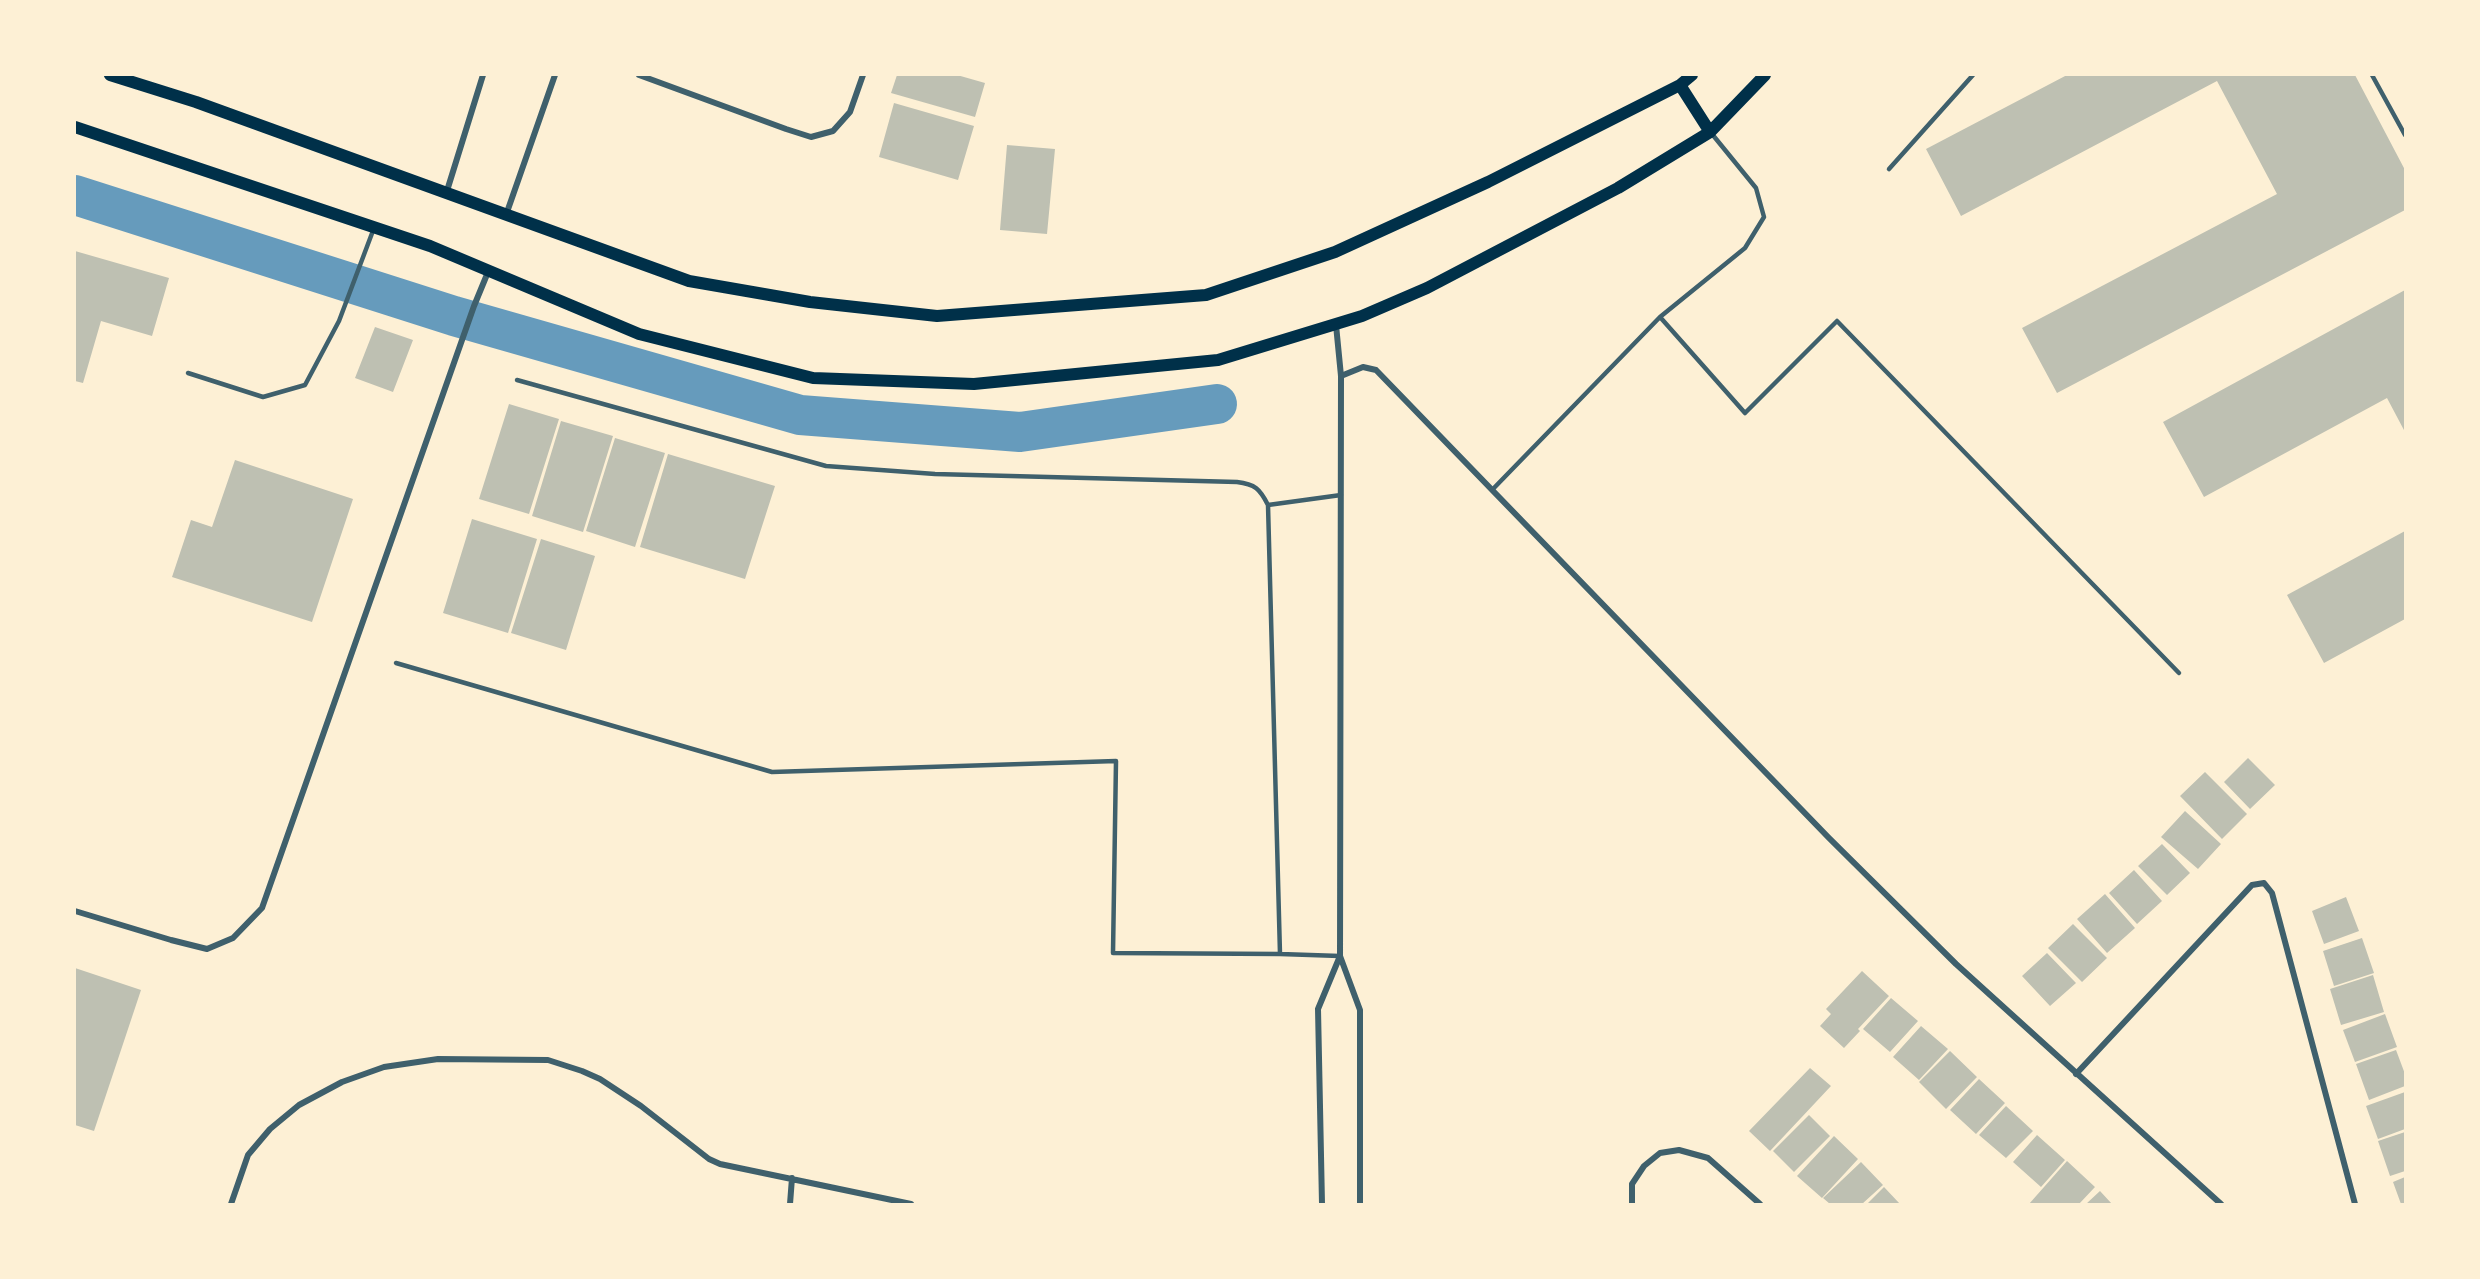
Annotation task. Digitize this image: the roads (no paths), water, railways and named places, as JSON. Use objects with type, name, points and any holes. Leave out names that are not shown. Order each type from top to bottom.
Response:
[{"type":"main road","points":[[110,75],[196,102],[689,280],[821,303],[937,316],[1206,295],[1335,252],[1488,183],[1680,86],[1692,75]]},
{"type":"main road","points":[[75,127],[430,246],[639,334],[813,378],[974,384],[1218,360],[1336,325],[1438,282],[1618,189],[1710,132],[1765,75]]},
{"type":"main road","points":[[1680,86],[1710,132]]},
{"type":"street","points":[[446,194],[483,75]]},
{"type":"street","points":[[506,215],[555,75]]},
{"type":"street","points":[[639,75],[811,136],[833,131],[850,112],[863,75]]},
{"type":"street","points":[[75,911],[207,949],[233,938],[262,908],[474,306],[488,272]]},
{"type":"street","points":[[1336,325],[1341,376],[1340,956],[1360,1010],[1360,1204]]},
{"type":"street","points":[[1341,376],[1363,368],[1376,370],[1854,863],[1956,964],[2221,1204]]},
{"type":"street","points":[[2076,1074],[2252,885],[2264,883],[2272,893],[2355,1204]]},
{"type":"street","points":[[1322,1204],[1318,1009],[1340,956]]},
{"type":"street","points":[[231,1204],[248,1155],[270,1129],[298,1105],[342,1082],[384,1068],[438,1059],[548,1060],[600,1079],[641,1106],[709,1159],[737,1169],[792,1178],[910,1204]]},
{"type":"street","points":[[1632,1204],[1632,1184],[1644,1166],[1660,1153],[1679,1150],[1708,1158],[1760,1204]]},
{"type":"street","points":[[790,1204],[792,1178]]},
{"type":"lane","points":[[1889,169],[1972,75]]},
{"type":"lane","points":[[2372,75],[2405,135]]},
{"type":"lane","points":[[1492,490],[1660,317],[1744,248],[1764,217],[1756,188],[1710,132]]},
{"type":"lane","points":[[188,373],[262,397],[305,385],[339,321],[374,227]]},
{"type":"lane","points":[[1660,317],[1745,413],[1837,321],[2179,673]]},
{"type":"lane","points":[[518,380],[826,466],[935,474],[1250,483],[1260,489],[1268,505],[1280,954]]},
{"type":"lane","points":[[1268,505],[1341,495]]},
{"type":"lane","points":[[396,663],[772,772],[1116,761],[1113,953],[1340,956]]},
{"type":"waterway","points":[[75,195],[454,316],[800,415],[1020,432],[1217,404]]}]
